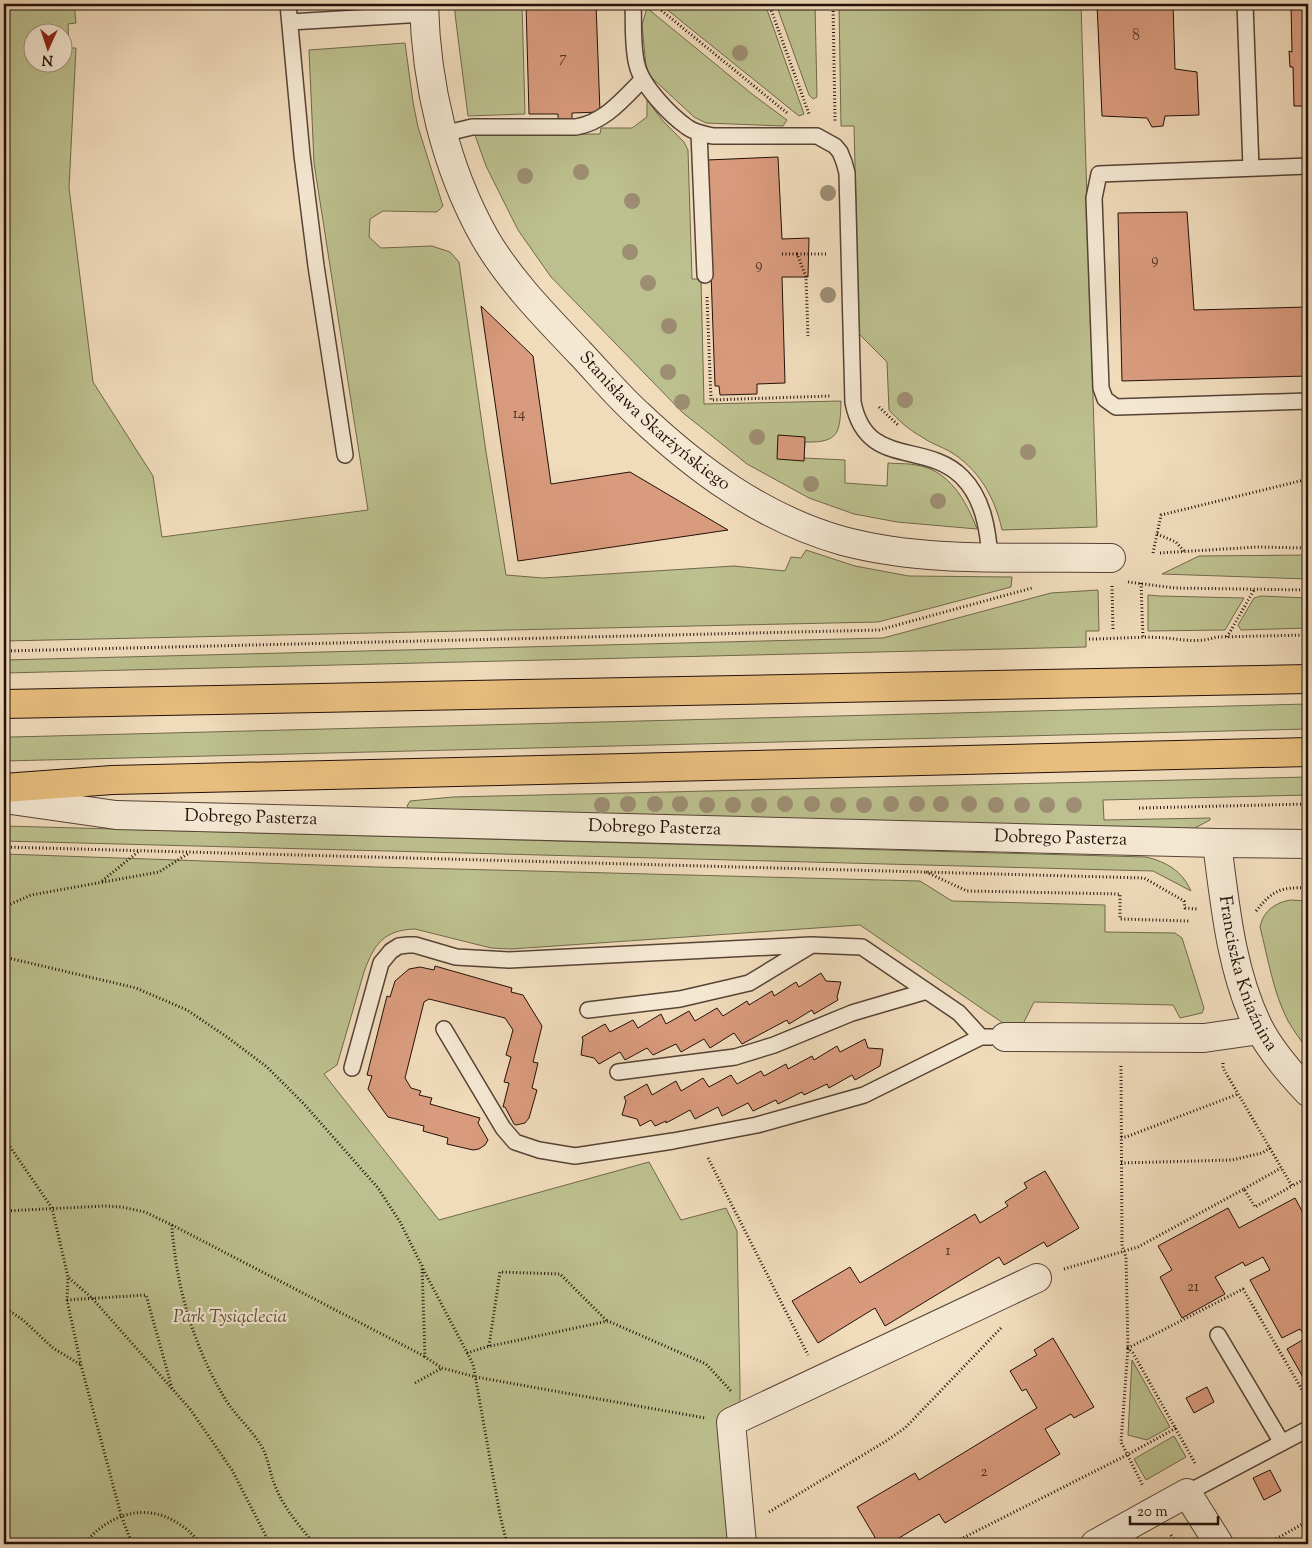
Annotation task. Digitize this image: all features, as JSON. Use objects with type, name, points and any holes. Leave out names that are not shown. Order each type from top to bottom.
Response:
[{"type":"main road","points":[[4,704],[1308,679]]},
{"type":"main road","points":[[4,788],[112,780],[1308,752]]},
{"type":"street","name":"Stanisława Skarżyńskiego","points":[[424,9],[433,97],[443,134],[453,169],[486,238],[530,300],[637,414],[706,472],[772,514],[801,527],[843,541],[923,555],[990,558],[1111,558]]},
{"type":"street","name":"Dobrego Pasterza","points":[[4,799],[116,815],[1308,844]]},
{"type":"street","name":"Franciszka Kniaźnina","points":[[1217,843],[1225,910],[1240,977],[1252,1012],[1260,1030],[1308,1092]]},
{"type":"street","points":[[993,1037],[1204,1038],[1260,1030]]},
{"type":"street","points":[[741,1537],[731,1422],[1037,1278]]},
{"type":"street","points":[[1095,1544],[1197,1488],[1219,1544]]},
{"type":"lane","points":[[288,4],[301,146],[316,266],[345,455]]},
{"type":"lane","points":[[633,4],[637,66],[651,91],[670,112],[688,127],[700,133],[713,136],[817,136],[835,146],[844,162],[847,173],[853,396],[856,416],[862,428],[872,439],[886,447],[937,460],[962,477],[982,510],[988,530],[990,558]]},
{"type":"lane","points":[[1245,4],[1251,168]]},
{"type":"lane","points":[[290,22],[424,9]]},
{"type":"lane","points":[[443,134],[472,127],[576,127],[589,125],[612,110],[643,79]]},
{"type":"lane","points":[[700,133],[704,275]]},
{"type":"lane","points":[[1308,166],[1099,174],[1094,198],[1101,388],[1105,399],[1116,407],[1308,401]]},
{"type":"lane","points":[[352,1068],[377,971],[386,956],[399,946],[415,944],[456,957],[509,960],[811,945],[862,946],[993,1037]]},
{"type":"lane","points":[[588,1010],[680,999],[749,983],[811,945]]},
{"type":"lane","points":[[618,1072],[735,1057],[774,1045],[852,1013],[928,991]]},
{"type":"lane","points":[[444,1029],[503,1128],[515,1142],[539,1150],[575,1156],[757,1126],[864,1095],[993,1037]]},
{"type":"lane","points":[[1218,1335],[1282,1443]]},
{"type":"lane","points":[[1197,1488],[1308,1430]]},
{"type":"path","points":[[654,4],[817,136]]},
{"type":"path","points":[[769,4],[817,136]]},
{"type":"path","points":[[833,4],[835,146]]},
{"type":"path","points":[[782,254],[809,254]]},
{"type":"path","points":[[797,254],[806,277],[808,336]]},
{"type":"path","points":[[704,275],[706,275],[712,400],[853,396]]},
{"type":"path","points":[[1153,553],[1161,515],[1308,479]]},
{"type":"path","points":[[1157,534],[1176,542],[1185,551]]},
{"type":"path","points":[[1160,552],[1258,547],[1308,548]]},
{"type":"path","points":[[1111,558],[1113,631]]},
{"type":"path","points":[[1141,583],[1143,638]]},
{"type":"path","points":[[1175,588],[1308,590]]},
{"type":"path","points":[[1227,637],[1254,590]]},
{"type":"path","points":[[4,651],[879,630],[1014,593]]},
{"type":"path","points":[[1089,639],[1167,638],[1181,641],[1208,640],[1216,637],[1308,635]]},
{"type":"path","points":[[1139,808],[1308,804]]},
{"type":"path","points":[[4,848],[1144,878],[1184,901],[1185,908],[1197,909]]},
{"type":"path","points":[[101,881],[139,851]]},
{"type":"path","points":[[4,907],[31,895],[159,872],[190,853]]},
{"type":"path","points":[[925,872],[967,891],[1120,894],[1120,919],[1189,921]]},
{"type":"path","points":[[1251,911],[1256,911],[1266,898],[1277,891],[1308,888]]},
{"type":"path","points":[[4,957],[136,988],[187,1010],[267,1067],[304,1104],[378,1188],[400,1222],[473,1364],[507,1544]]},
{"type":"path","points":[[1121,1067],[1122,1246],[1126,1257],[1128,1348],[1121,1442],[1147,1492]]},
{"type":"path","points":[[1223,1068],[1292,1186]]},
{"type":"path","points":[[1121,1137],[1126,1137],[1238,1094]]},
{"type":"path","points":[[705,1135],[707,1156],[821,1380]]},
{"type":"path","points":[[4,1138],[52,1208],[68,1277],[67,1300],[80,1365],[122,1515],[134,1544],[152,1544]]},
{"type":"path","points":[[1121,1163],[1232,1160],[1262,1153],[1270,1148]]},
{"type":"path","points":[[1063,1269],[1138,1247],[1281,1168]]},
{"type":"path","points":[[1244,1189],[1255,1208],[1303,1180],[1308,1189]]},
{"type":"path","points":[[4,1211],[122,1206],[145,1212],[425,1357],[442,1368],[476,1377],[731,1422],[731,1391],[706,1364],[608,1321],[560,1274],[500,1272],[489,1346]]},
{"type":"path","points":[[172,1225],[178,1278],[211,1374],[225,1399],[263,1449],[276,1489],[284,1506],[314,1544]]},
{"type":"path","points":[[422,1266],[425,1357]]},
{"type":"path","points":[[68,1277],[92,1298],[190,1408],[232,1470],[270,1544]]},
{"type":"path","points":[[1128,1348],[1243,1289],[1304,1393],[1308,1391]]},
{"type":"path","points":[[67,1300],[146,1295],[172,1389]]},
{"type":"path","points":[[4,1307],[23,1320],[53,1348],[80,1365]]},
{"type":"path","points":[[467,1353],[489,1346],[608,1321]]},
{"type":"path","points":[[741,1537],[905,1428],[1005,1324]]},
{"type":"path","points":[[1128,1348],[1133,1353],[1176,1428],[1197,1488]]},
{"type":"path","points":[[416,1383],[442,1368]]},
{"type":"path","points":[[952,1544],[1176,1428]]},
{"type":"path","points":[[84,1544],[94,1532],[108,1522],[122,1515],[142,1512],[159,1514],[176,1521],[190,1531],[201,1544]]},
{"type":"path","points":[[1267,1544],[1308,1521]]},
{"type":"path","points":[[1171,1534],[1177,1544]]},
{"type":"green space","points":[[4,4],[74,4],[76,23],[22,22],[22,72],[72,72],[72,48],[76,48],[69,188],[93,382],[153,476],[162,537],[368,510],[314,163],[309,50],[405,43],[418,127],[443,206],[437,212],[383,211],[370,219],[369,237],[381,248],[432,246],[450,252],[459,262],[486,452],[506,575],[543,578],[734,566],[785,571],[791,557],[801,558],[806,550],[855,566],[909,576],[1012,577],[1011,587],[878,622],[4,641]]},
{"type":"green space","points":[[306,4],[388,4],[316,8]]},
{"type":"green space","points":[[455,4],[522,4],[525,114],[468,116]]},
{"type":"green space","points":[[660,4],[765,4],[804,114],[799,116]]},
{"type":"green space","points":[[776,4],[815,4],[817,97],[813,99],[809,95]]},
{"type":"green space","points":[[839,4],[1081,4],[1097,527],[1002,530],[990,495],[984,484],[969,466],[949,451],[913,431],[889,410],[887,362],[859,334],[854,126],[841,126]]},
{"type":"green space","points":[[647,8],[752,94],[787,120],[783,126],[706,123],[694,117],[650,76],[646,66],[642,25]]},
{"type":"green space","points":[[647,100],[663,121],[684,142],[688,150],[692,279],[701,279],[704,404],[841,401],[840,421],[836,434],[832,438],[825,440],[805,442],[804,458],[845,460],[845,483],[887,486],[888,463],[913,464],[928,468],[938,473],[955,488],[962,497],[977,529],[897,522],[854,514],[809,498],[747,464],[682,412],[551,277],[518,230],[486,166],[475,135],[600,134],[601,128],[632,128],[647,117]]},
{"type":"green space","points":[[1308,555],[1308,579],[1162,574],[1199,556]]},
{"type":"green space","points":[[1098,590],[1099,631],[1086,631],[1086,647],[4,673],[4,660],[883,638],[1051,593]]},
{"type":"green space","points":[[1148,595],[1244,598],[1225,630],[1148,631]]},
{"type":"green space","points":[[1261,596],[1308,598],[1308,628],[1241,630],[1238,625],[1254,598]]},
{"type":"green space","points":[[1308,704],[1308,729],[4,761],[4,737]]},
{"type":"green space","points":[[1308,777],[1308,795],[1103,800],[1104,820],[1210,818],[1210,820],[1193,829],[409,809],[407,806],[410,801],[453,797]]},
{"type":"green space","points":[[4,826],[1146,857],[1173,868],[1183,878],[1191,891],[1153,871],[4,841]]},
{"type":"green space","name":"Park Tysiąclecia","points":[[4,854],[376,867],[920,881],[952,901],[1105,905],[1105,932],[1175,933],[1182,938],[1204,1008],[1202,1013],[1180,1018],[1173,1005],[1034,1002],[1023,1024],[1003,1023],[860,925],[511,949],[491,948],[415,929],[395,932],[382,940],[372,954],[364,972],[337,1065],[324,1074],[439,1220],[649,1162],[681,1220],[726,1208],[737,1231],[740,1386],[740,1544],[4,1544]]},
{"type":"green space","points":[[1291,900],[1308,901],[1308,1050],[1290,1025],[1283,1010],[1275,987],[1260,927],[1264,916],[1271,908]]},
{"type":"green space","points":[[1132,1360],[1170,1427],[1147,1440],[1128,1435]]},
{"type":"green space","points":[[1174,1436],[1186,1457],[1146,1480],[1134,1459]]},
{"type":"building","points":[[526,4],[596,4],[600,112],[572,113],[572,122],[558,123],[558,114],[529,114]]},
{"type":"building","points":[[618,4],[618,5],[596,5]]},
{"type":"building","points":[[1097,4],[1173,4],[1175,69],[1197,72],[1199,115],[1165,116],[1163,126],[1152,127],[1147,118],[1102,116]]},
{"type":"building","points":[[1291,4],[1308,4],[1308,106],[1294,106],[1293,67],[1290,67],[1289,51],[1292,52]]},
{"type":"building","points":[[778,157],[782,239],[809,238],[808,277],[782,277],[785,383],[757,384],[757,394],[720,395],[719,386],[715,386],[707,160]]},
{"type":"building","points":[[1187,212],[1194,310],[1308,307],[1308,376],[1122,381],[1118,213]]},
{"type":"building","points":[[481,306],[533,356],[551,484],[630,472],[728,530],[518,561]]},
{"type":"building","points":[[778,435],[805,437],[804,461],[777,459]]},
{"type":"building","points":[[435,966],[512,988],[511,992],[523,995],[542,1026],[533,1062],[538,1063],[532,1088],[537,1090],[529,1118],[525,1123],[516,1125],[505,1107],[503,1107],[509,1083],[504,1082],[511,1057],[506,1055],[513,1030],[505,1018],[429,999],[424,1002],[405,1078],[411,1088],[421,1091],[419,1095],[432,1098],[430,1104],[480,1118],[478,1123],[488,1140],[479,1149],[473,1150],[447,1144],[448,1138],[423,1131],[424,1126],[388,1117],[368,1089],[372,1076],[367,1075],[387,996],[390,997],[395,981],[409,969],[420,967],[434,970]]},
{"type":"building","points":[[821,973],[826,981],[841,982],[838,1000],[814,1014],[812,1010],[789,1024],[787,1020],[742,1044],[734,1033],[710,1048],[704,1039],[681,1052],[676,1044],[653,1055],[647,1048],[625,1060],[620,1052],[599,1064],[594,1058],[581,1055],[582,1037],[605,1024],[610,1032],[633,1020],[638,1028],[661,1014],[666,1024],[689,1011],[695,1021],[717,1008],[723,1016],[747,1001],[749,1005],[772,991],[774,996],[796,982],[799,987]]},
{"type":"building","points":[[865,1039],[868,1048],[883,1049],[880,1066],[855,1080],[852,1075],[829,1088],[827,1084],[804,1095],[802,1092],[778,1104],[776,1100],[753,1111],[748,1103],[722,1116],[718,1107],[695,1119],[690,1110],[666,1123],[666,1121],[655,1126],[651,1120],[640,1126],[637,1119],[622,1115],[626,1101],[624,1097],[647,1084],[652,1095],[676,1081],[681,1091],[703,1078],[709,1087],[731,1075],[737,1084],[761,1071],[764,1076],[786,1064],[788,1069],[812,1056],[814,1060],[837,1046],[840,1052]]},
{"type":"building","points":[[1045,1171],[1079,1228],[1047,1247],[1044,1242],[1004,1265],[999,1257],[885,1326],[875,1308],[818,1343],[792,1301],[850,1267],[860,1283],[975,1214],[980,1223],[1008,1206],[1005,1202],[1027,1188],[1024,1183]]},
{"type":"building","points":[[1295,1198],[1308,1222],[1308,1386],[1287,1349],[1306,1338],[1300,1329],[1282,1338],[1250,1280],[1270,1270],[1263,1257],[1245,1266],[1243,1262],[1215,1277],[1225,1294],[1182,1318],[1160,1277],[1172,1270],[1158,1246],[1228,1208],[1239,1228]]},
{"type":"building","points":[[1053,1338],[1094,1407],[1074,1418],[1071,1414],[1045,1429],[1060,1454],[945,1523],[939,1514],[889,1544],[879,1544],[857,1507],[915,1473],[919,1480],[1037,1408],[1026,1389],[1022,1391],[1010,1371],[1037,1355],[1034,1350]]},
{"type":"building","points":[[1207,1387],[1214,1402],[1194,1413],[1186,1398]]},
{"type":"building","points":[[1270,1470],[1281,1491],[1264,1500],[1253,1478]]}]
